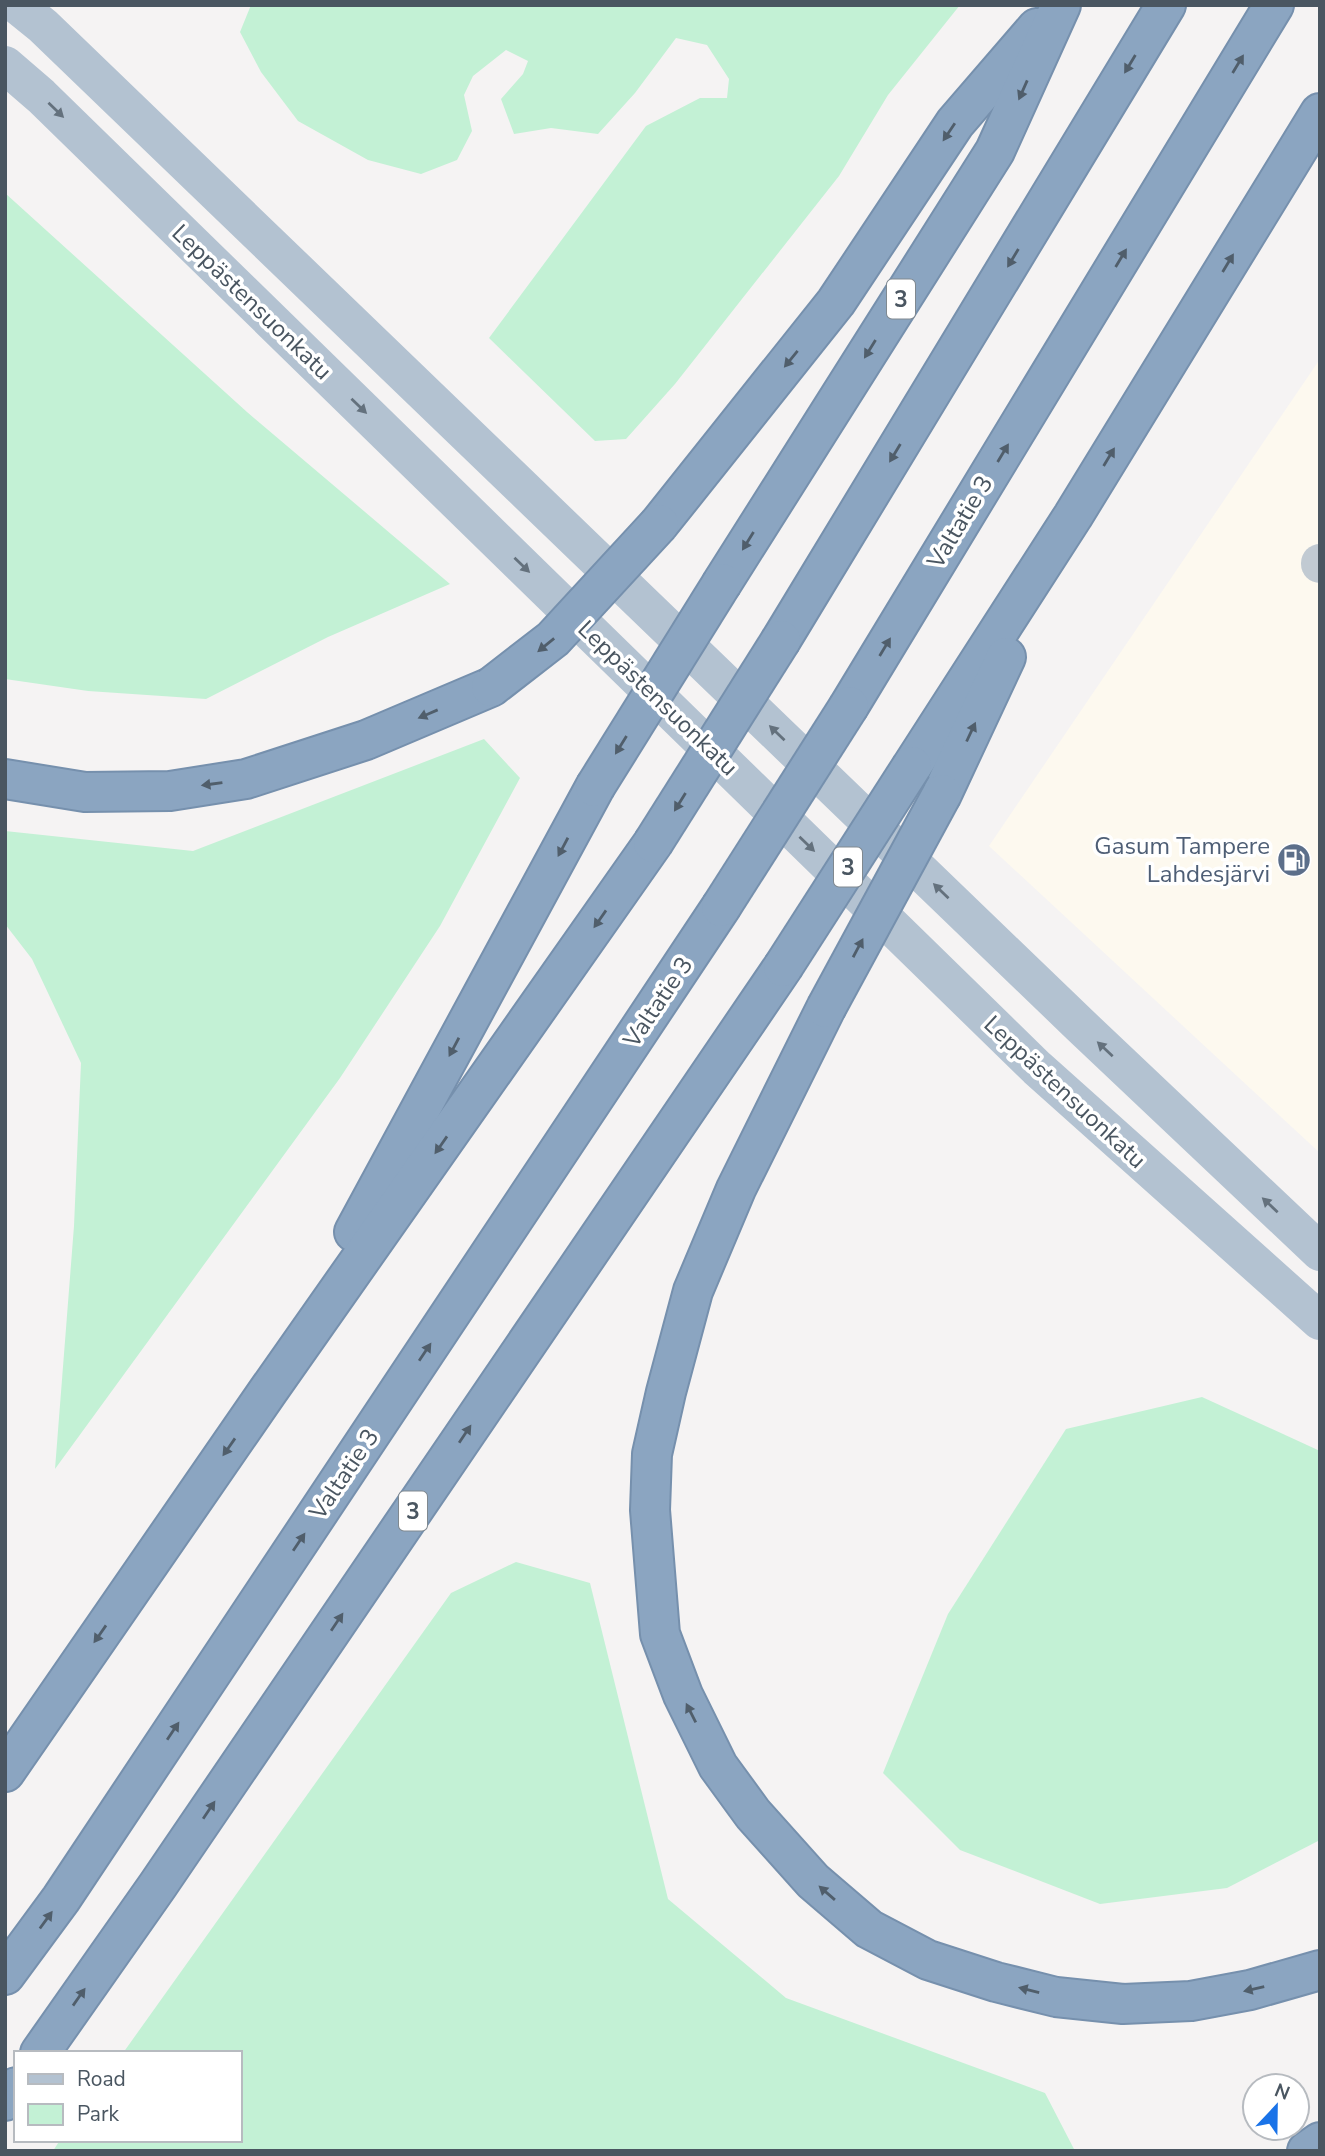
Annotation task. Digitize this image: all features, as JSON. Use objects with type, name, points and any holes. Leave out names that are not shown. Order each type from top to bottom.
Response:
[{"type":"highway","points":[[5,779],[85,792],[170,790],[246,779],[366,740],[491,687],[553,639],[659,523],[836,302],[955,123],[1058,5]]},
{"type":"highway","name":"3","points":[[5,1772],[268,1391],[595,787],[995,151],[1058,5]]},
{"type":"highway","points":[[268,1391],[653,843],[782,640],[1166,5]]},
{"type":"highway","name":"Valtatie 3","points":[[5,1975],[61,1899],[721,907],[849,706],[1274,5]]},
{"type":"highway","name":"3","points":[[41,2051],[174,1862],[783,967],[1073,516],[1320,113]]},
{"type":"highway","points":[[1073,516],[942,794],[826,1008],[736,1189],[693,1291],[652,1454],[650,1510],[660,1634],[682,1695],[718,1766],[753,1814],[813,1881],[869,1929],[928,1960],[996,1982],[1056,1997],[1123,2004],[1191,2001],[1250,1990],[1320,1970]]},
{"type":"highway","points":[[1307,2151],[1320,2142]]},
{"type":"main road","points":[[17,5],[43,26],[1080,1025],[1320,1252]]},
{"type":"main road","name":"Leppästensuonkatu","points":[[5,65],[51,106],[1037,1068],[1320,1321]]},
{"type":"shaded area","points":[[1320,359],[1320,1153],[989,846]]},
{"type":"green space","points":[[251,5],[960,5],[888,95],[839,176],[675,384],[626,439],[595,441],[489,338],[646,126],[700,98],[727,98],[729,79],[707,45],[676,38],[635,93],[598,134],[551,128],[514,134],[501,99],[523,74],[528,61],[506,50],[473,76],[464,95],[472,131],[457,160],[421,174],[368,160],[298,121],[261,72],[240,32]]},
{"type":"green space","points":[[5,193],[247,412],[450,584],[328,637],[206,699],[88,691],[5,679]]},
{"type":"green space","points":[[484,739],[520,778],[440,926],[340,1078],[55,1469],[74,1226],[81,1063],[32,959],[5,924],[5,831],[193,851]]},
{"type":"green space","points":[[1202,1397],[1320,1451],[1320,1840],[1227,1888],[1100,1904],[960,1850],[883,1773],[948,1614],[1066,1429]]},
{"type":"green space","points":[[516,1562],[590,1583],[668,1899],[786,1998],[1045,2093],[1075,2151],[53,2151],[59,2142],[242,2142],[242,2051],[124,2051],[451,1593]]},
{"type":"place","name":"Gasum Tampere Lahdesjärvi","points":[[1294,860]]}]
